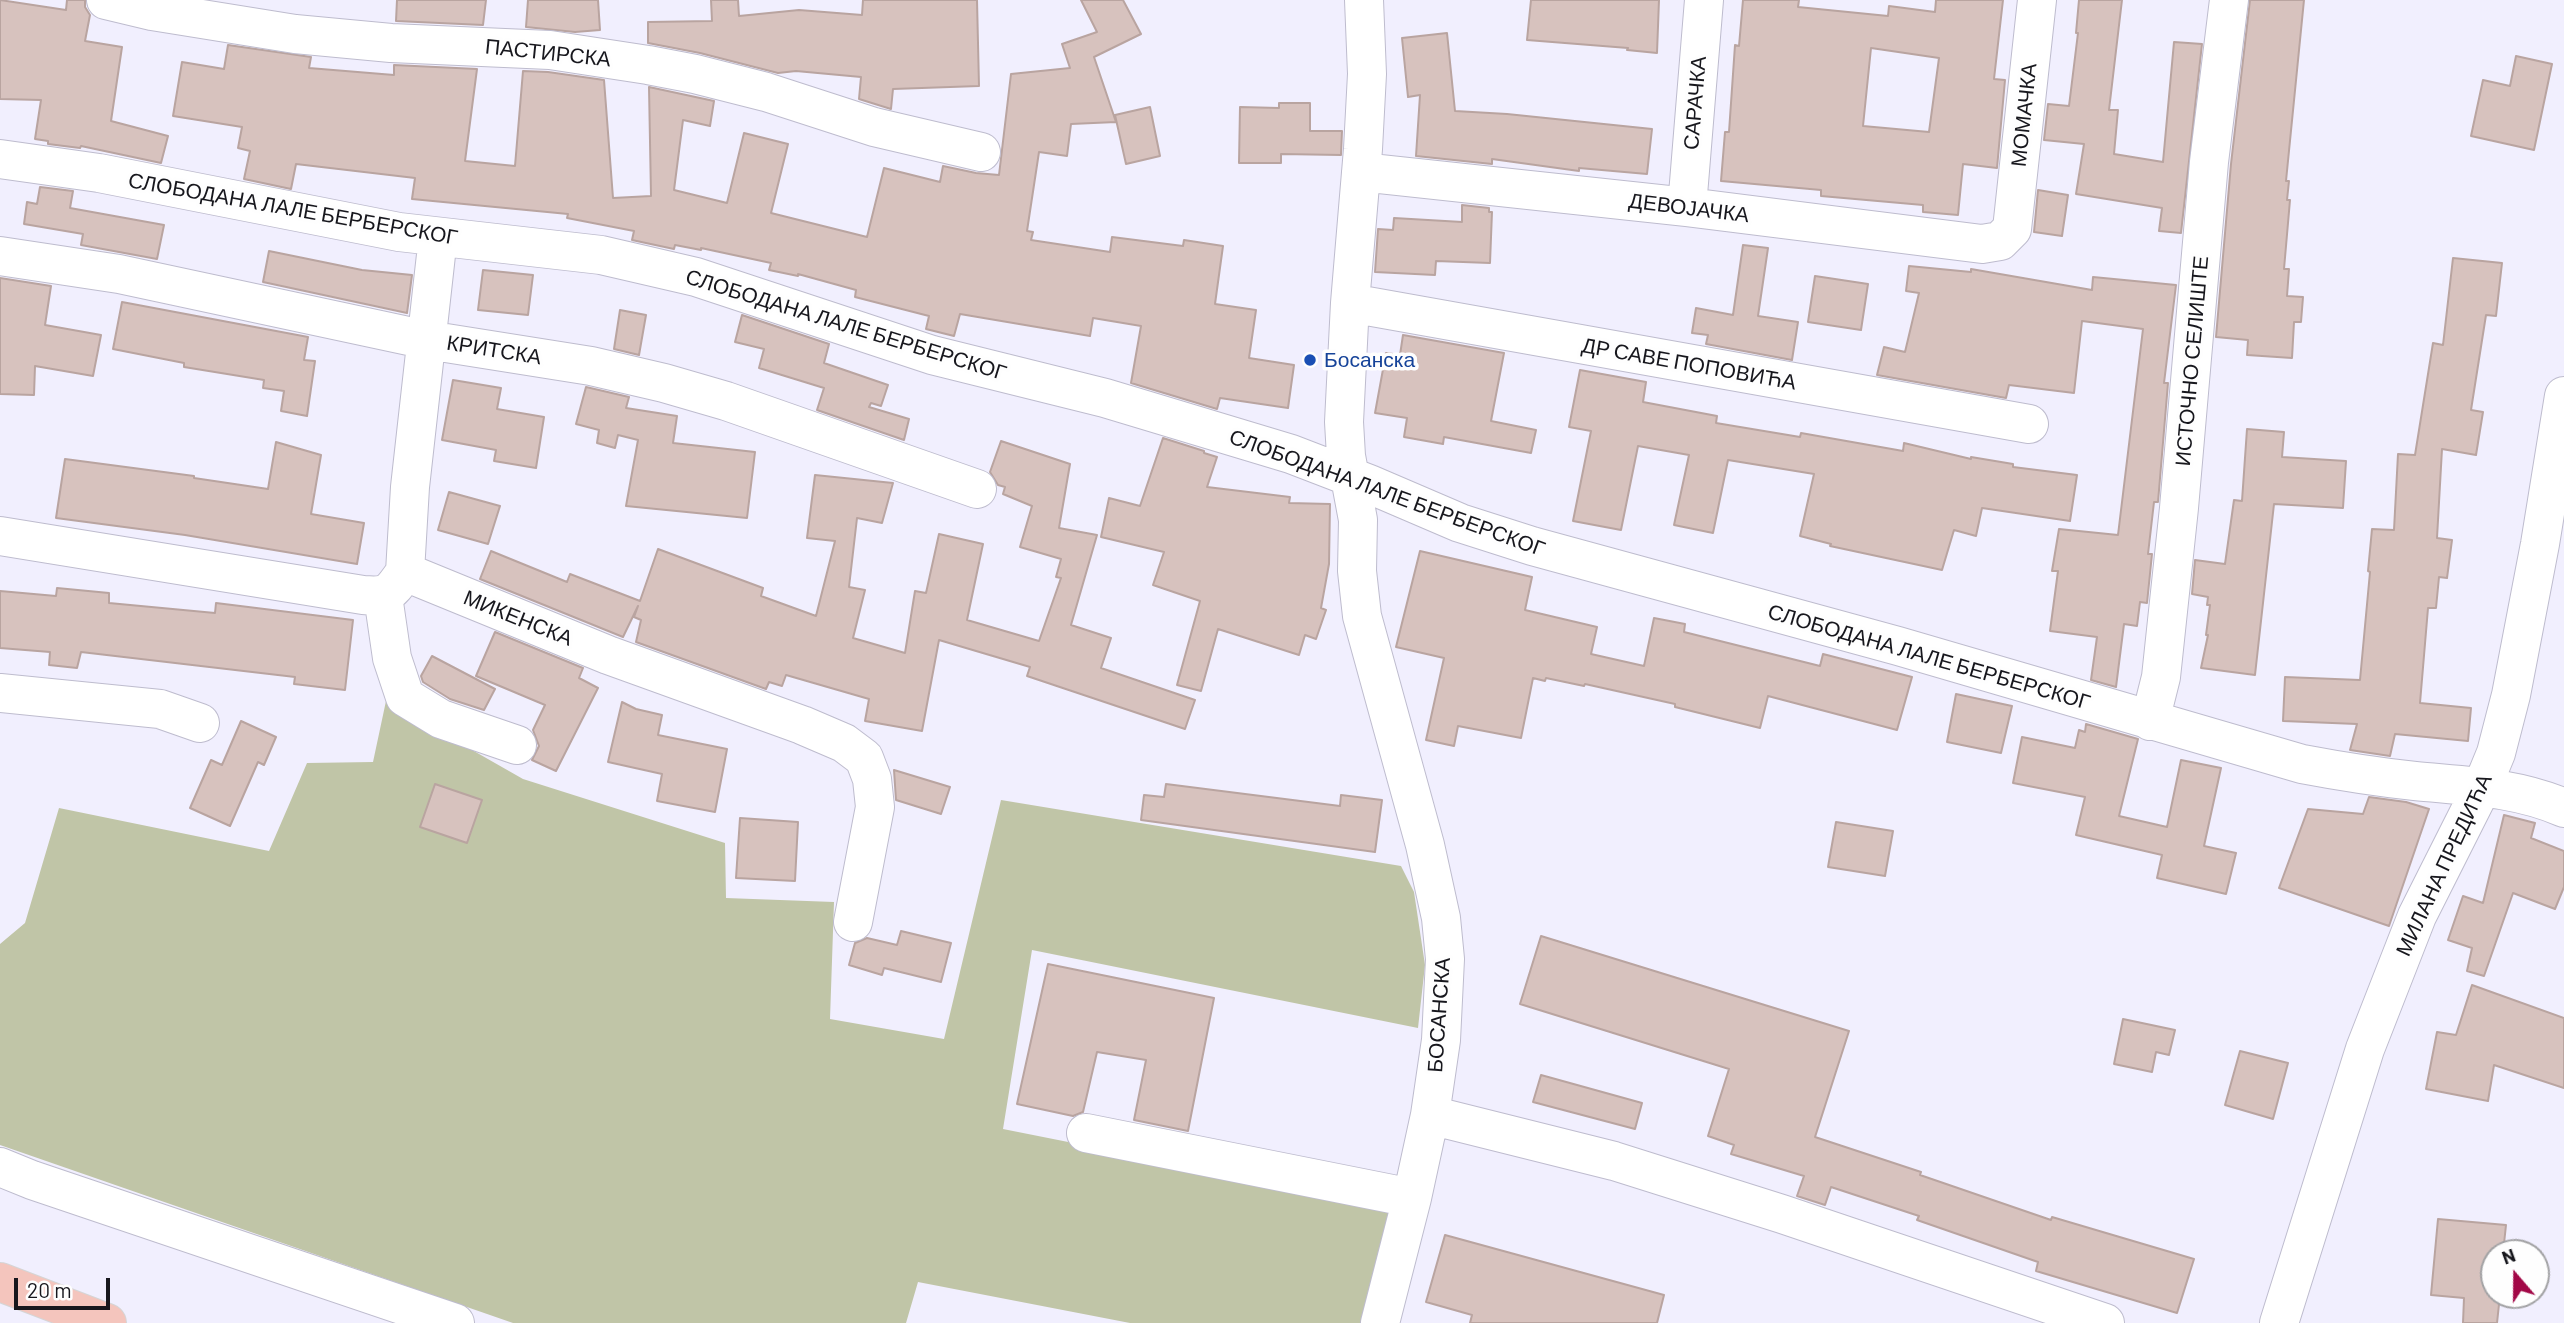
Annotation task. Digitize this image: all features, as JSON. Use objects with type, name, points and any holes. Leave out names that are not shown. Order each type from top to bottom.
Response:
[{"type":"highway","points":[[0,1282],[107,1323]]},
{"type":"street","name":"ПАСТИРСКА","points":[[106,0],[152,11],[295,34],[391,43],[550,50],[648,65],[754,89],[874,127],[981,152]]},
{"type":"street","name":"БОСАНСКА","points":[[1364,0],[1367,74],[1344,422],[1349,476],[1358,520],[1357,571],[1362,617],[1425,845],[1441,918],[1446,959],[1444,1002],[1430,1115],[1380,1323]]},
{"type":"street","name":"САРАЧКА","points":[[1687,207],[1704,0]]},
{"type":"street","name":"МОМАЧКА","points":[[2012,229],[2037,0]]},
{"type":"street","name":"ИСТОЧНО СЕЛИШТЕ","points":[[2150,720],[2161,677],[2209,162],[2229,0]]},
{"type":"street","name":"СЛОБОДАНА ЛАЛЕ БЕРБЕРСКОГ","points":[[0,159],[99,173],[354,224],[438,237],[601,255],[696,277],[932,355],[1105,398],[1291,454],[1460,523],[1532,546],[1898,646],[2302,764],[2371,776],[2522,793],[2564,808]]},
{"type":"street","name":"ДЕВОЈАЧКА","points":[[1361,172],[1687,207],[1982,244],[2000,241],[2012,229]]},
{"type":"street","points":[[438,237],[410,487],[394,584],[392,658],[405,697],[441,719],[517,745]]},
{"type":"street","name":"КРИТСКА","points":[[0,256],[119,275],[427,340],[591,366],[663,383],[726,401],[977,489]]},
{"type":"street","name":"ДР САВЕ ПОПОВИЋА","points":[[1350,303],[2029,424]]},
{"type":"street","name":"МИЛАНА ПРЕДИЋА","points":[[2279,1323],[2365,1049],[2417,916],[2482,787],[2496,753],[2511,695],[2544,522],[2564,396]]},
{"type":"street","name":"МИКЕНСКА","points":[[0,536],[394,584],[608,655],[844,743],[864,758],[872,779],[876,807],[853,922]]},
{"type":"street","points":[[0,694],[160,709],[200,723]]},
{"type":"street","points":[[1430,1115],[1614,1161],[1782,1214],[2105,1323]]},
{"type":"street","points":[[1086,1133],[1412,1198]]},
{"type":"street","points":[[0,1167],[455,1323]]},
{"type":"green space","points":[[386,701],[523,779],[725,843],[726,898],[834,902],[830,1019],[944,1039],[1001,800],[1401,866],[1414,892],[1425,965],[1418,1028],[1032,950],[1003,1129],[1394,1207],[1365,1323],[1130,1323],[918,1282],[906,1323],[513,1323],[0,1145],[0,944],[25,923],[59,808],[269,851],[307,763],[373,762]]},
{"type":"building","points":[[0,0],[66,10],[67,0],[85,0],[85,7],[90,15],[85,41],[122,47],[111,121],[168,136],[161,163],[81,146],[48,144],[48,141],[35,139],[41,100],[0,99]]},
{"type":"building","points":[[397,0],[486,0],[483,25],[396,21]]},
{"type":"building","points":[[528,0],[598,0],[600,30],[575,32],[526,27]]},
{"type":"building","points":[[711,0],[738,0],[739,16],[799,10],[862,15],[863,0],[977,0],[979,86],[893,89],[891,109],[859,99],[861,77],[796,71],[778,73],[648,43],[648,22],[712,21]]},
{"type":"building","points":[[1081,0],[1123,0],[1141,34],[1094,57],[1116,122],[1071,124],[1067,156],[1039,152],[1027,231],[1033,232],[1031,240],[1110,252],[1112,237],[1183,246],[1184,240],[1223,246],[1215,304],[1256,310],[1249,358],[1294,365],[1288,408],[1220,398],[1217,409],[1131,383],[1141,326],[1093,318],[1090,336],[960,314],[954,336],[926,329],[929,316],[855,297],[856,290],[798,274],[769,270],[771,263],[701,248],[675,245],[674,249],[632,240],[634,231],[567,218],[568,214],[412,199],[415,178],[296,164],[291,189],[244,179],[250,151],[238,148],[242,127],[173,116],[182,62],[224,69],[228,45],[311,57],[309,68],[394,75],[394,65],[477,69],[465,161],[515,166],[523,71],[604,80],[613,198],[651,196],[649,87],[714,101],[710,126],[683,120],[674,190],[727,203],[744,133],[788,144],[771,213],[867,237],[884,168],[940,182],[943,166],[999,175],[1011,74],[1070,68],[1062,44],[1097,32]]},
{"type":"building","points":[[1531,0],[1659,0],[1657,53],[1527,40]]},
{"type":"building","points":[[1743,0],[1799,0],[1798,7],[1888,16],[1889,6],[1935,12],[1936,0],[2003,0],[1994,79],[2005,80],[1997,168],[1963,164],[1958,215],[1923,212],[1923,205],[1821,196],[1821,190],[1721,181],[1725,132],[1729,132],[1735,45],[1739,46]],"holes":[[[1871,48],[1939,58],[1929,132],[1863,126]]]},
{"type":"building","points":[[2079,0],[2122,0],[2109,110],[2118,110],[2114,154],[2163,162],[2174,42],[2202,44],[2181,233],[2159,231],[2162,208],[2076,194],[2084,144],[2044,140],[2048,104],[2069,106],[2078,33]]},
{"type":"building","points":[[2250,0],[2304,0],[2286,181],[2289,181],[2287,200],[2290,200],[2284,269],[2289,269],[2287,296],[2303,297],[2301,322],[2294,322],[2292,358],[2247,355],[2248,340],[2216,337],[2231,164]]},
{"type":"building","points":[[1447,33],[1455,111],[1652,129],[1647,174],[1579,168],[1579,171],[1492,159],[1492,164],[1416,156],[1420,95],[1408,97],[1402,38]]},
{"type":"building","points":[[2516,56],[2552,64],[2534,150],[2471,136],[2483,80],[2510,86]]},
{"type":"building","points":[[1279,103],[1310,103],[1310,131],[1342,131],[1341,155],[1281,154],[1281,163],[1239,163],[1240,107],[1279,108]]},
{"type":"building","points":[[1150,107],[1160,156],[1126,164],[1115,115]]},
{"type":"building","points":[[40,187],[73,191],[70,208],[164,225],[157,259],[81,245],[83,234],[24,224],[27,202],[37,204]]},
{"type":"building","points":[[2038,190],[2068,195],[2062,236],[2034,232]]},
{"type":"building","points":[[1462,205],[1489,208],[1489,212],[1492,212],[1490,263],[1436,261],[1435,275],[1375,272],[1378,229],[1393,230],[1394,218],[1462,222]]},
{"type":"building","points":[[1743,245],[1768,248],[1758,316],[1798,322],[1792,360],[1706,344],[1708,335],[1692,333],[1696,308],[1733,315]]},
{"type":"building","points":[[269,251],[362,270],[412,275],[407,313],[263,282]]},
{"type":"building","points":[[2453,258],[2502,263],[2496,316],[2486,315],[2471,410],[2483,412],[2476,455],[2442,449],[2437,538],[2452,540],[2447,578],[2439,577],[2436,608],[2428,608],[2420,703],[2471,708],[2468,741],[2395,734],[2390,756],[2350,750],[2357,724],[2283,721],[2285,677],[2360,680],[2372,529],[2394,530],[2398,454],[2415,455],[2433,343],[2443,345]]},
{"type":"building","points":[[1909,266],[1971,272],[1971,269],[2092,290],[2093,277],[2176,285],[2164,383],[2168,383],[2158,502],[2154,502],[2148,554],[2152,554],[2147,603],[2140,602],[2137,626],[2124,624],[2116,687],[2091,680],[2097,637],[2050,631],[2058,571],[2052,571],[2059,529],[2118,535],[2143,329],[2082,321],[2074,393],[2009,385],[2006,398],[1877,375],[1884,347],[1905,352],[1919,293],[1906,291]]},
{"type":"building","points":[[483,270],[533,275],[528,315],[478,310]]},
{"type":"building","points":[[1815,276],[1868,284],[1861,330],[1808,322]]},
{"type":"building","points":[[0,278],[51,286],[45,325],[101,335],[93,376],[35,366],[34,395],[0,394]]},
{"type":"building","points":[[122,302],[308,337],[304,360],[315,361],[307,416],[281,411],[284,391],[263,388],[264,380],[184,367],[184,363],[113,349]]},
{"type":"building","points":[[620,310],[646,315],[639,355],[614,349]]},
{"type":"building","points":[[742,315],[829,344],[824,363],[888,385],[881,406],[871,403],[869,407],[909,419],[904,440],[817,410],[824,388],[759,368],[764,349],[735,342]]},
{"type":"building","points":[[1403,335],[1504,353],[1491,421],[1536,430],[1531,453],[1444,437],[1443,444],[1404,437],[1407,418],[1375,413],[1386,353],[1400,355]]},
{"type":"building","points":[[1580,370],[1646,382],[1643,402],[1717,416],[1716,423],[1800,437],[1801,433],[1903,451],[1904,443],[1971,459],[2013,464],[2013,467],[2077,475],[2070,521],[1982,508],[1976,536],[1954,530],[1942,570],[1830,546],[1831,544],[1800,536],[1814,474],[1728,460],[1713,533],[1674,525],[1689,455],[1638,446],[1621,530],[1573,521],[1591,431],[1569,427]]},
{"type":"building","points":[[453,380],[501,388],[497,409],[544,417],[536,468],[494,461],[496,450],[442,440]]},
{"type":"building","points":[[586,387],[629,397],[626,408],[677,416],[673,443],[755,452],[747,518],[626,506],[638,440],[618,435],[615,448],[597,443],[599,430],[576,424]]},
{"type":"building","points":[[2247,429],[2284,432],[2282,457],[2346,461],[2343,508],[2274,504],[2255,675],[2201,668],[2208,635],[2210,605],[2207,605],[2208,597],[2192,594],[2195,560],[2225,564],[2234,500],[2242,501]]},
{"type":"building","points":[[1163,438],[1217,457],[1207,487],[1290,497],[1289,503],[1330,504],[1329,564],[1321,608],[1326,610],[1316,639],[1305,635],[1299,655],[1218,629],[1201,691],[1177,685],[1200,601],[1153,585],[1164,552],[1101,537],[1109,498],[1140,506]]},
{"type":"building","points":[[1001,441],[1070,464],[1059,528],[1097,535],[1071,625],[1111,638],[1101,668],[1195,700],[1185,729],[1027,676],[1030,667],[939,640],[922,731],[865,721],[869,699],[786,675],[782,686],[769,682],[766,689],[636,642],[641,620],[634,617],[638,606],[623,637],[480,579],[491,551],[567,582],[570,574],[640,601],[658,549],[763,588],[761,596],[816,616],[835,541],[807,538],[815,475],[893,483],[882,523],[857,518],[849,587],[865,590],[853,638],[905,653],[915,591],[926,593],[939,534],[983,544],[967,620],[1039,641],[1061,578],[1056,577],[1061,559],[1020,547],[1032,506],[1003,494],[1005,487],[998,485],[990,472]]},
{"type":"building","points":[[276,442],[321,455],[311,514],[364,523],[357,564],[185,535],[56,518],[65,459],[268,489]]},
{"type":"building","points":[[449,492],[500,506],[488,544],[438,530]]},
{"type":"building","points":[[1420,551],[1532,577],[1525,610],[1597,627],[1591,654],[1644,666],[1654,618],[1685,624],[1684,632],[1820,666],[1823,654],[1912,677],[1897,730],[1768,696],[1760,728],[1675,707],[1675,704],[1585,684],[1584,686],[1533,678],[1521,738],[1458,726],[1454,746],[1426,740],[1444,658],[1396,647]]},
{"type":"building","points":[[57,588],[109,593],[109,603],[215,613],[216,603],[353,620],[345,690],[294,684],[295,677],[81,652],[77,668],[49,665],[50,652],[0,648],[0,591],[56,596]]},
{"type":"building","points":[[495,632],[583,668],[579,678],[598,688],[556,771],[532,760],[539,746],[533,730],[545,705],[476,676]]},
{"type":"building","points":[[432,656],[495,689],[484,710],[450,699],[423,682],[421,676]]},
{"type":"building","points":[[1956,694],[2012,706],[2001,753],[1947,742]]},
{"type":"building","points":[[622,702],[636,709],[662,715],[658,735],[727,749],[715,812],[657,801],[662,774],[608,762]]},
{"type":"building","points":[[241,721],[276,737],[264,765],[258,762],[230,826],[190,808],[211,760],[222,765]]},
{"type":"building","points":[[2086,724],[2138,739],[2119,816],[2167,827],[2181,760],[2221,768],[2204,846],[2236,853],[2226,894],[2157,878],[2162,855],[2076,835],[2085,797],[2013,783],[2022,737],[2075,748],[2079,730],[2085,732]]},
{"type":"building","points":[[894,770],[950,787],[941,814],[896,800]]},
{"type":"building","points":[[435,784],[482,800],[467,843],[420,827]]},
{"type":"building","points":[[1166,784],[1340,806],[1341,795],[1382,800],[1375,852],[1141,820],[1144,795],[1164,797]]},
{"type":"building","points":[[2369,797],[2406,802],[2429,809],[2389,926],[2279,888],[2308,809],[2363,814]]},
{"type":"building","points":[[2504,815],[2535,823],[2531,838],[2564,851],[2564,887],[2555,909],[2513,893],[2484,976],[2467,971],[2472,948],[2448,940],[2463,896],[2483,903]]},
{"type":"building","points":[[740,818],[798,822],[795,881],[736,878]]},
{"type":"building","points":[[1836,822],[1893,831],[1885,876],[1828,867]]},
{"type":"building","points":[[901,931],[951,943],[941,982],[884,968],[882,975],[849,965],[855,943],[867,938],[897,945]]},
{"type":"building","points":[[1541,936],[1849,1031],[1815,1137],[1921,1172],[1920,1175],[2051,1220],[2052,1217],[2194,1259],[2177,1313],[2036,1271],[2038,1262],[1917,1220],[1919,1216],[1831,1187],[1825,1205],[1797,1196],[1804,1176],[1731,1154],[1734,1145],[1708,1136],[1729,1069],[1520,1004]]},
{"type":"building","points":[[1048,964],[1214,998],[1188,1131],[1134,1120],[1146,1060],[1097,1052],[1083,1112],[1073,1116],[1017,1104]]},
{"type":"building","points":[[2472,985],[2564,1018],[2564,1088],[2494,1065],[2488,1101],[2426,1089],[2437,1032],[2456,1035]]},
{"type":"building","points":[[2123,1019],[2175,1030],[2169,1055],[2156,1052],[2152,1072],[2114,1064]]},
{"type":"building","points":[[2240,1051],[2288,1063],[2273,1119],[2225,1105]]},
{"type":"building","points":[[1541,1075],[1642,1103],[1635,1129],[1533,1102]]},
{"type":"building","points":[[2438,1219],[2506,1225],[2504,1239],[2480,1239],[2480,1309],[2498,1309],[2497,1323],[2463,1323],[2464,1298],[2431,1295]]},
{"type":"building","points":[[1445,1235],[1664,1295],[1657,1323],[1470,1323],[1472,1315],[1426,1302]]},
{"type":"place","name":"Босанска","points":[[1310,360]]}]
